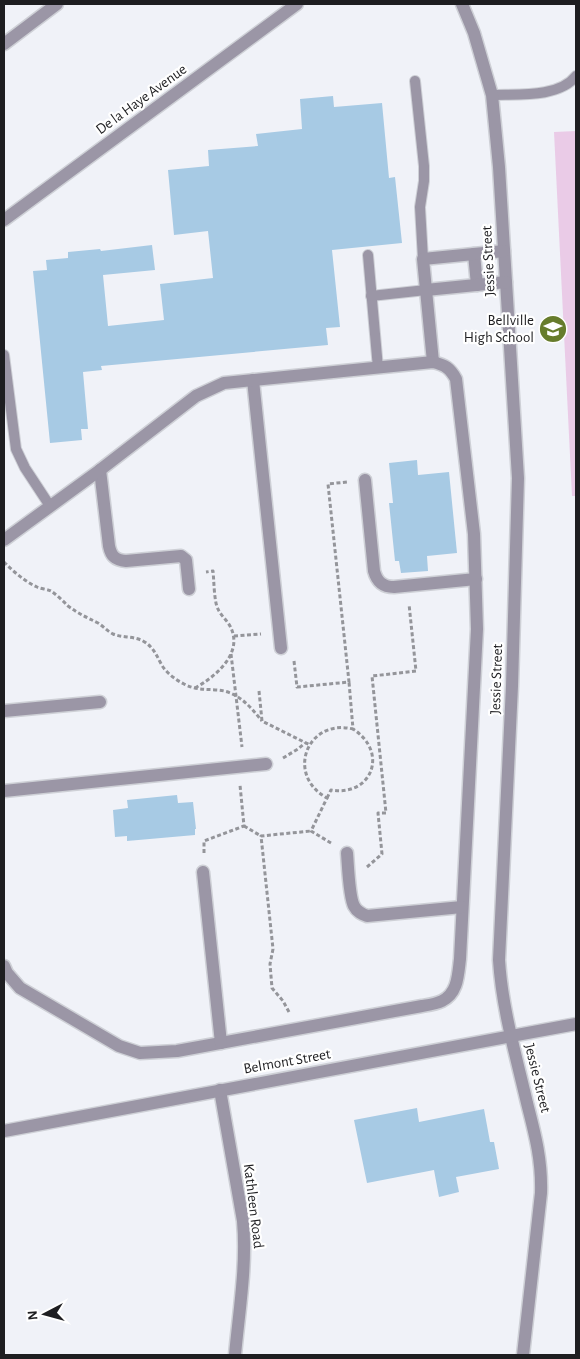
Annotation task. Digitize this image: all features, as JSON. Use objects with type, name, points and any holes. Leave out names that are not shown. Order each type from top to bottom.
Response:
[{"type":"street","points":[[4,44],[57,4]]},
{"type":"street","name":"De la Haye Avenue","points":[[4,220],[297,4]]},
{"type":"street","name":"Jessie Street","points":[[462,4],[474,33],[492,95],[499,167],[518,478],[512,686],[499,960],[511,1037],[538,1148],[541,1175],[541,1193],[523,1355]]},
{"type":"street","points":[[433,362],[423,259],[504,250]]},
{"type":"street","points":[[469,254],[472,286]]},
{"type":"street","points":[[426,290],[506,282]]},
{"type":"street","points":[[4,540],[100,470],[196,396],[224,383],[433,362],[444,364],[452,371],[456,380],[474,534],[477,628],[460,959],[457,981],[452,993],[441,1002],[177,1051],[140,1053],[118,1046],[20,988],[13,981],[4,966]]},
{"type":"street","points":[[253,380],[281,648]]},
{"type":"street","points":[[100,470],[109,546],[114,558],[126,561],[181,556],[186,560],[189,589]]},
{"type":"street","points":[[365,480],[374,571],[380,584],[387,587],[407,586],[476,578]]},
{"type":"street","points":[[4,712],[100,702]]},
{"type":"street","points":[[4,791],[266,764]]},
{"type":"street","points":[[347,853],[354,906],[367,916],[462,907]]},
{"type":"street","points":[[203,872],[221,1043]]},
{"type":"street","name":"Belmont Street","points":[[4,1130],[576,1024]]},
{"type":"street","name":"Kathleen Road","points":[[220,1090],[245,1242],[235,1355]]},
{"type":"lane","points":[[492,95],[551,91],[562,88],[576,76]]},
{"type":"lane","points":[[415,81],[424,166],[420,207],[423,259]]},
{"type":"lane","points":[[368,255],[378,368]]},
{"type":"lane","points":[[371,296],[426,290]]},
{"type":"lane","points":[[4,354],[16,449],[25,468],[50,506]]},
{"type":"path","points":[[353,729],[328,484],[365,480]]},
{"type":"path","points":[[4,562],[28,582],[38,588],[50,590],[84,617],[100,624],[110,632],[142,640],[154,651],[164,668],[173,678],[195,688],[218,690],[235,695],[250,705],[262,721],[310,745]]},
{"type":"path","points":[[188,574],[213,571],[217,608],[229,623],[234,636],[234,645],[231,653],[218,672],[208,681],[195,688]]},
{"type":"path","points":[[350,881],[382,854],[378,813],[386,812],[372,676],[416,672],[407,586]]},
{"type":"path","points":[[234,636],[279,632]]},
{"type":"path","points":[[281,648],[293,647],[297,687],[349,682]]},
{"type":"path","points":[[231,653],[244,826]]},
{"type":"path","points":[[259,692],[262,721]]},
{"type":"path","points":[[311,831],[331,790],[340,792],[358,787],[370,774],[373,753],[369,743],[353,729],[345,727],[321,733],[310,745],[306,754],[305,771],[313,788],[327,798]]},
{"type":"path","points":[[266,764],[290,755],[305,743]]},
{"type":"path","points":[[373,758],[380,758]]},
{"type":"path","points":[[244,826],[261,836],[311,831],[347,853]]},
{"type":"path","points":[[203,872],[204,841],[244,826]]},
{"type":"path","points":[[261,836],[273,949],[270,964],[272,988],[284,1001],[297,1029]]},
{"type":"shaded area","points":[[576,131],[576,496],[572,496],[554,132]]},
{"type":"building","points":[[333,96],[334,107],[382,103],[389,178],[395,177],[402,243],[332,250],[340,327],[326,328],[328,345],[101,366],[102,370],[83,372],[88,429],[81,429],[82,440],[50,443],[33,271],[47,270],[46,260],[68,258],[68,252],[100,249],[101,251],[152,245],[155,270],[103,275],[108,326],[164,320],[160,284],[213,278],[208,231],[174,235],[168,170],[209,166],[208,150],[258,146],[256,134],[302,129],[300,99]]},
{"type":"building","points":[[417,460],[418,475],[449,472],[457,553],[427,556],[428,571],[401,573],[399,561],[395,561],[389,503],[393,503],[389,463]]},
{"type":"building","points":[[177,795],[178,803],[193,802],[195,835],[127,841],[127,836],[115,837],[113,810],[128,808],[127,800]]},
{"type":"building","points":[[417,1108],[419,1122],[484,1109],[490,1142],[494,1142],[499,1169],[456,1177],[459,1192],[439,1197],[434,1170],[367,1183],[354,1120]]},
{"type":"place","name":"Bellville High School","points":[[553,329]]}]
